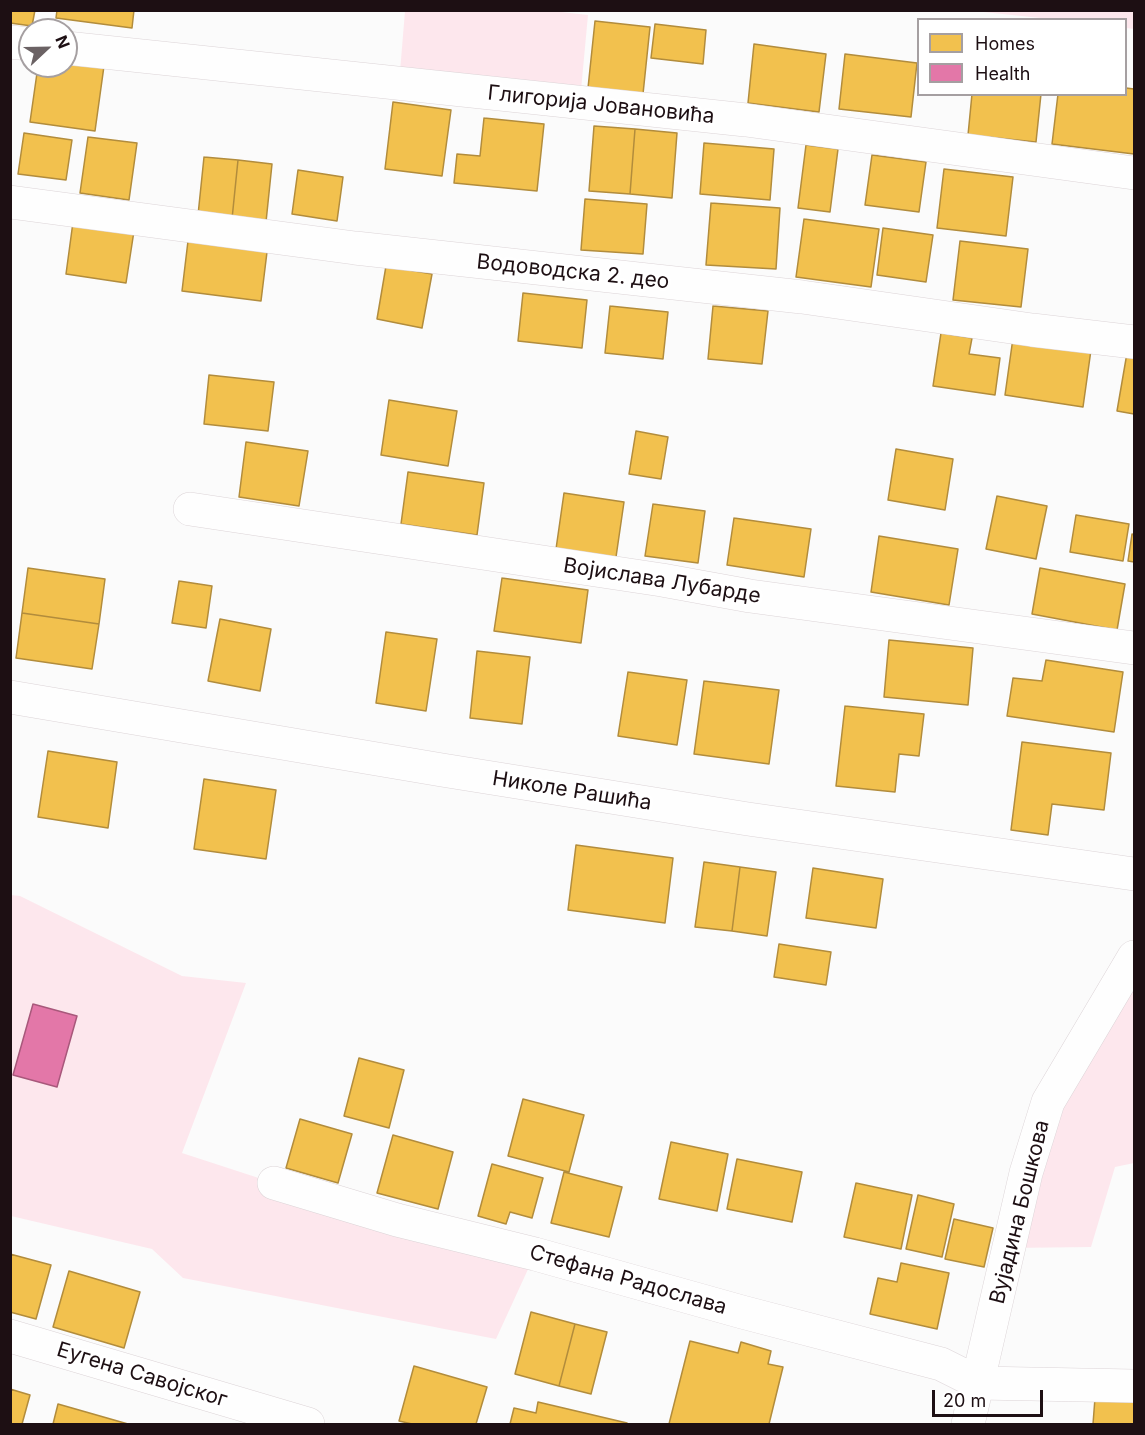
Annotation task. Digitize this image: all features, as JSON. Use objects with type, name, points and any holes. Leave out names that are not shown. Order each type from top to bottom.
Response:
[{"type":"street","name":"Глигорија Јовановића","points":[[78,49],[734,119],[1134,173]]},
{"type":"street","name":"Водоводска 2. део","points":[[10,202],[355,248],[802,297],[1032,330],[1134,342]]},
{"type":"street","name":"Војислава Лубарде","points":[[190,510],[662,580],[750,596],[1134,648]]},
{"type":"street","name":"Николе Рашића","points":[[10,697],[560,789],[1134,874]]},
{"type":"street","name":"Вујадина Бошкова","points":[[968,1425],[1026,1173],[1048,1102],[1134,957]]},
{"type":"street","name":"Стефана Радослава","points":[[274,1183],[396,1220],[535,1254],[742,1312],[941,1364],[979,1383]]},
{"type":"street","name":"Еугена Савојског","points":[[10,1336],[308,1425]]},
{"type":"street","points":[[979,1383],[1134,1386]]},
{"type":"shaded area","points":[[544,10],[588,15],[580,101],[399,84],[405,11]]},
{"type":"shaded area","points":[[974,11],[1134,11],[1134,29],[1127,28],[1127,18],[1040,18]]},
{"type":"shaded area","points":[[11,895],[20,896],[182,976],[246,983],[182,1153],[274,1183],[535,1254],[496,1339],[183,1278],[152,1249],[11,1216]]},
{"type":"shaded area","points":[[1134,967],[1134,1163],[1115,1167],[1091,1247],[1008,1248],[1026,1173]]},
{"type":"building: Homes","points":[[10,10],[35,10],[34,18],[18,18],[18,24],[10,23]]},
{"type":"building: Homes","points":[[57,10],[134,10],[132,28],[78,21],[78,18],[56,18]]},
{"type":"building: Homes","points":[[595,21],[650,27],[643,94],[588,88]]},
{"type":"building: Homes","points":[[655,24],[706,30],[703,64],[651,58]]},
{"type":"building: Homes","points":[[754,44],[826,54],[819,112],[748,103]]},
{"type":"building: Homes","points":[[845,54],[917,63],[911,117],[839,109]]},
{"type":"building: Homes","points":[[78,62],[104,66],[95,131],[30,122],[36,78],[78,78]]},
{"type":"building: Homes","points":[[1127,88],[1134,89],[1134,154],[1052,144],[1058,96],[1127,96]]},
{"type":"building: Homes","points":[[972,96],[1041,96],[1036,142],[968,135]]},
{"type":"building: Homes","points":[[393,102],[451,110],[442,176],[385,169]]},
{"type":"building: Homes","points":[[484,118],[544,124],[537,191],[454,183],[457,154],[480,156]]},
{"type":"building: Homes","points":[[594,126],[635,129],[630,194],[589,191]]},
{"type":"building: Homes","points":[[635,129],[677,133],[672,198],[630,194]]},
{"type":"building: Homes","points":[[24,133],[72,140],[66,180],[18,174]]},
{"type":"building: Homes","points":[[88,137],[137,143],[129,200],[80,193]]},
{"type":"building: Homes","points":[[704,143],[774,149],[770,200],[700,194]]},
{"type":"building: Homes","points":[[806,145],[838,149],[830,212],[798,208]]},
{"type":"building: Homes","points":[[872,155],[926,162],[919,212],[865,205]]},
{"type":"building: Homes","points":[[204,157],[238,160],[232,219],[198,215]]},
{"type":"building: Homes","points":[[238,160],[272,164],[266,222],[232,219]]},
{"type":"building: Homes","points":[[944,169],[1013,177],[1006,236],[937,228]]},
{"type":"building: Homes","points":[[298,170],[343,177],[337,221],[292,214]]},
{"type":"building: Homes","points":[[585,199],[647,204],[643,254],[581,250]]},
{"type":"building: Homes","points":[[711,203],[780,208],[776,269],[706,265]]},
{"type":"building: Homes","points":[[804,219],[879,229],[871,287],[796,277]]},
{"type":"building: Homes","points":[[73,222],[134,231],[126,283],[66,274]]},
{"type":"building: Homes","points":[[883,228],[933,235],[926,282],[877,275]]},
{"type":"building: Homes","points":[[188,241],[267,252],[261,301],[182,291]]},
{"type":"building: Homes","points":[[960,241],[1028,249],[1021,307],[953,300]]},
{"type":"building: Homes","points":[[386,266],[432,274],[422,328],[377,319]]},
{"type":"building: Homes","points":[[523,293],[587,300],[582,348],[518,341]]},
{"type":"building: Homes","points":[[610,306],[668,312],[663,359],[605,353]]},
{"type":"building: Homes","points":[[713,306],[768,311],[762,364],[708,359]]},
{"type":"building: Homes","points":[[941,333],[972,338],[969,354],[1000,358],[995,395],[933,386]]},
{"type":"building: Homes","points":[[1013,338],[1091,350],[1083,407],[1005,395]]},
{"type":"building: Homes","points":[[1127,353],[1134,354],[1134,414],[1117,411]]},
{"type":"building: Homes","points":[[209,375],[274,382],[268,431],[204,424]]},
{"type":"building: Homes","points":[[389,400],[457,411],[448,466],[381,455]]},
{"type":"building: Homes","points":[[636,431],[668,437],[661,479],[629,474]]},
{"type":"building: Homes","points":[[246,442],[308,451],[299,506],[239,497]]},
{"type":"building: Homes","points":[[896,449],[953,459],[945,510],[888,500]]},
{"type":"building: Homes","points":[[408,472],[484,483],[477,535],[401,524]]},
{"type":"building: Homes","points":[[564,493],[624,502],[616,557],[556,549]]},
{"type":"building: Homes","points":[[997,496],[1047,506],[1036,559],[986,549]]},
{"type":"building: Homes","points":[[653,504],[705,511],[698,563],[645,556]]},
{"type":"building: Homes","points":[[1076,515],[1129,524],[1123,561],[1070,552]]},
{"type":"building: Homes","points":[[734,518],[811,529],[804,577],[727,565]]},
{"type":"building: Homes","points":[[1132,534],[1134,535],[1134,562],[1128,561]]},
{"type":"building: Homes","points":[[879,536],[958,549],[949,605],[871,592]]},
{"type":"building: Homes","points":[[28,568],[105,579],[99,624],[22,613]]},
{"type":"building: Homes","points":[[1040,568],[1125,584],[1117,630],[1032,614]]},
{"type":"building: Homes","points":[[502,578],[588,590],[581,643],[494,631]]},
{"type":"building: Homes","points":[[179,581],[212,586],[206,628],[172,623]]},
{"type":"building: Homes","points":[[22,613],[99,624],[92,669],[16,658]]},
{"type":"building: Homes","points":[[220,619],[271,629],[260,691],[208,681]]},
{"type":"building: Homes","points":[[386,632],[437,639],[426,711],[376,703]]},
{"type":"building: Homes","points":[[889,640],[973,648],[968,705],[884,697]]},
{"type":"building: Homes","points":[[477,651],[530,657],[522,724],[470,718]]},
{"type":"building: Homes","points":[[1046,660],[1123,672],[1114,732],[1007,716],[1013,678],[1042,681]]},
{"type":"building: Homes","points":[[628,672],[687,680],[677,745],[618,736]]},
{"type":"building: Homes","points":[[704,681],[779,690],[769,764],[694,754]]},
{"type":"building: Homes","points":[[845,706],[924,714],[919,756],[899,754],[895,792],[836,786]]},
{"type":"building: Homes","points":[[1022,742],[1111,753],[1104,810],[1052,804],[1048,835],[1011,830]]},
{"type":"building: Homes","points":[[48,751],[117,762],[108,828],[38,817]]},
{"type":"building: Homes","points":[[204,779],[276,790],[266,859],[194,849]]},
{"type":"building: Homes","points":[[576,845],[673,858],[665,923],[568,910]]},
{"type":"building: Homes","points":[[704,862],[740,867],[732,931],[695,927]]},
{"type":"building: Homes","points":[[740,867],[776,872],[767,936],[732,931]]},
{"type":"building: Homes","points":[[813,868],[883,879],[876,928],[806,918]]},
{"type":"building: Homes","points":[[779,944],[831,952],[826,985],[774,977]]},
{"type":"building: Homes","points":[[359,1058],[404,1070],[389,1128],[344,1116]]},
{"type":"building: Homes","points":[[523,1099],[584,1115],[569,1172],[508,1156]]},
{"type":"building: Homes","points":[[300,1119],[352,1134],[338,1183],[286,1168]]},
{"type":"building: Homes","points":[[393,1135],[453,1152],[438,1209],[377,1193]]},
{"type":"building: Homes","points":[[671,1142],[728,1154],[717,1211],[659,1199]]},
{"type":"building: Homes","points":[[737,1159],[802,1172],[792,1222],[727,1209]]},
{"type":"building: Homes","points":[[492,1164],[543,1178],[532,1218],[510,1212],[506,1224],[478,1216]]},
{"type":"building: Homes","points":[[564,1172],[622,1187],[609,1237],[551,1223]]},
{"type":"building: Homes","points":[[856,1183],[912,1195],[901,1249],[844,1237]]},
{"type":"building: Homes","points":[[918,1195],[954,1204],[942,1257],[906,1249]]},
{"type":"building: Homes","points":[[954,1219],[993,1228],[984,1267],[945,1259]]},
{"type":"building: Homes","points":[[10,1254],[51,1265],[36,1319],[10,1312]]},
{"type":"building: Homes","points":[[901,1263],[949,1273],[937,1329],[870,1314],[878,1278],[897,1282]]},
{"type":"building: Homes","points":[[69,1271],[140,1292],[124,1348],[53,1327]]},
{"type":"building: Homes","points":[[531,1312],[575,1324],[559,1386],[515,1374]]},
{"type":"building: Homes","points":[[575,1324],[607,1332],[591,1394],[559,1386]]},
{"type":"building: Homes","points":[[690,1341],[738,1353],[741,1342],[771,1351],[768,1364],[783,1367],[769,1424],[669,1424]]},
{"type":"building: Homes","points":[[414,1366],[487,1387],[476,1424],[412,1424],[399,1421]]},
{"type":"building: Homes","points":[[10,1389],[30,1395],[22,1424],[10,1424]]},
{"type":"building: Homes","points":[[1095,1398],[1134,1401],[1134,1424],[1093,1424]]},
{"type":"building: Homes","points":[[538,1402],[627,1423],[510,1424],[514,1408],[536,1413]]},
{"type":"building: Homes","points":[[58,1404],[128,1424],[53,1424]]},
{"type":"building: Health","points":[[33,1004],[77,1016],[57,1087],[13,1075]]}]
